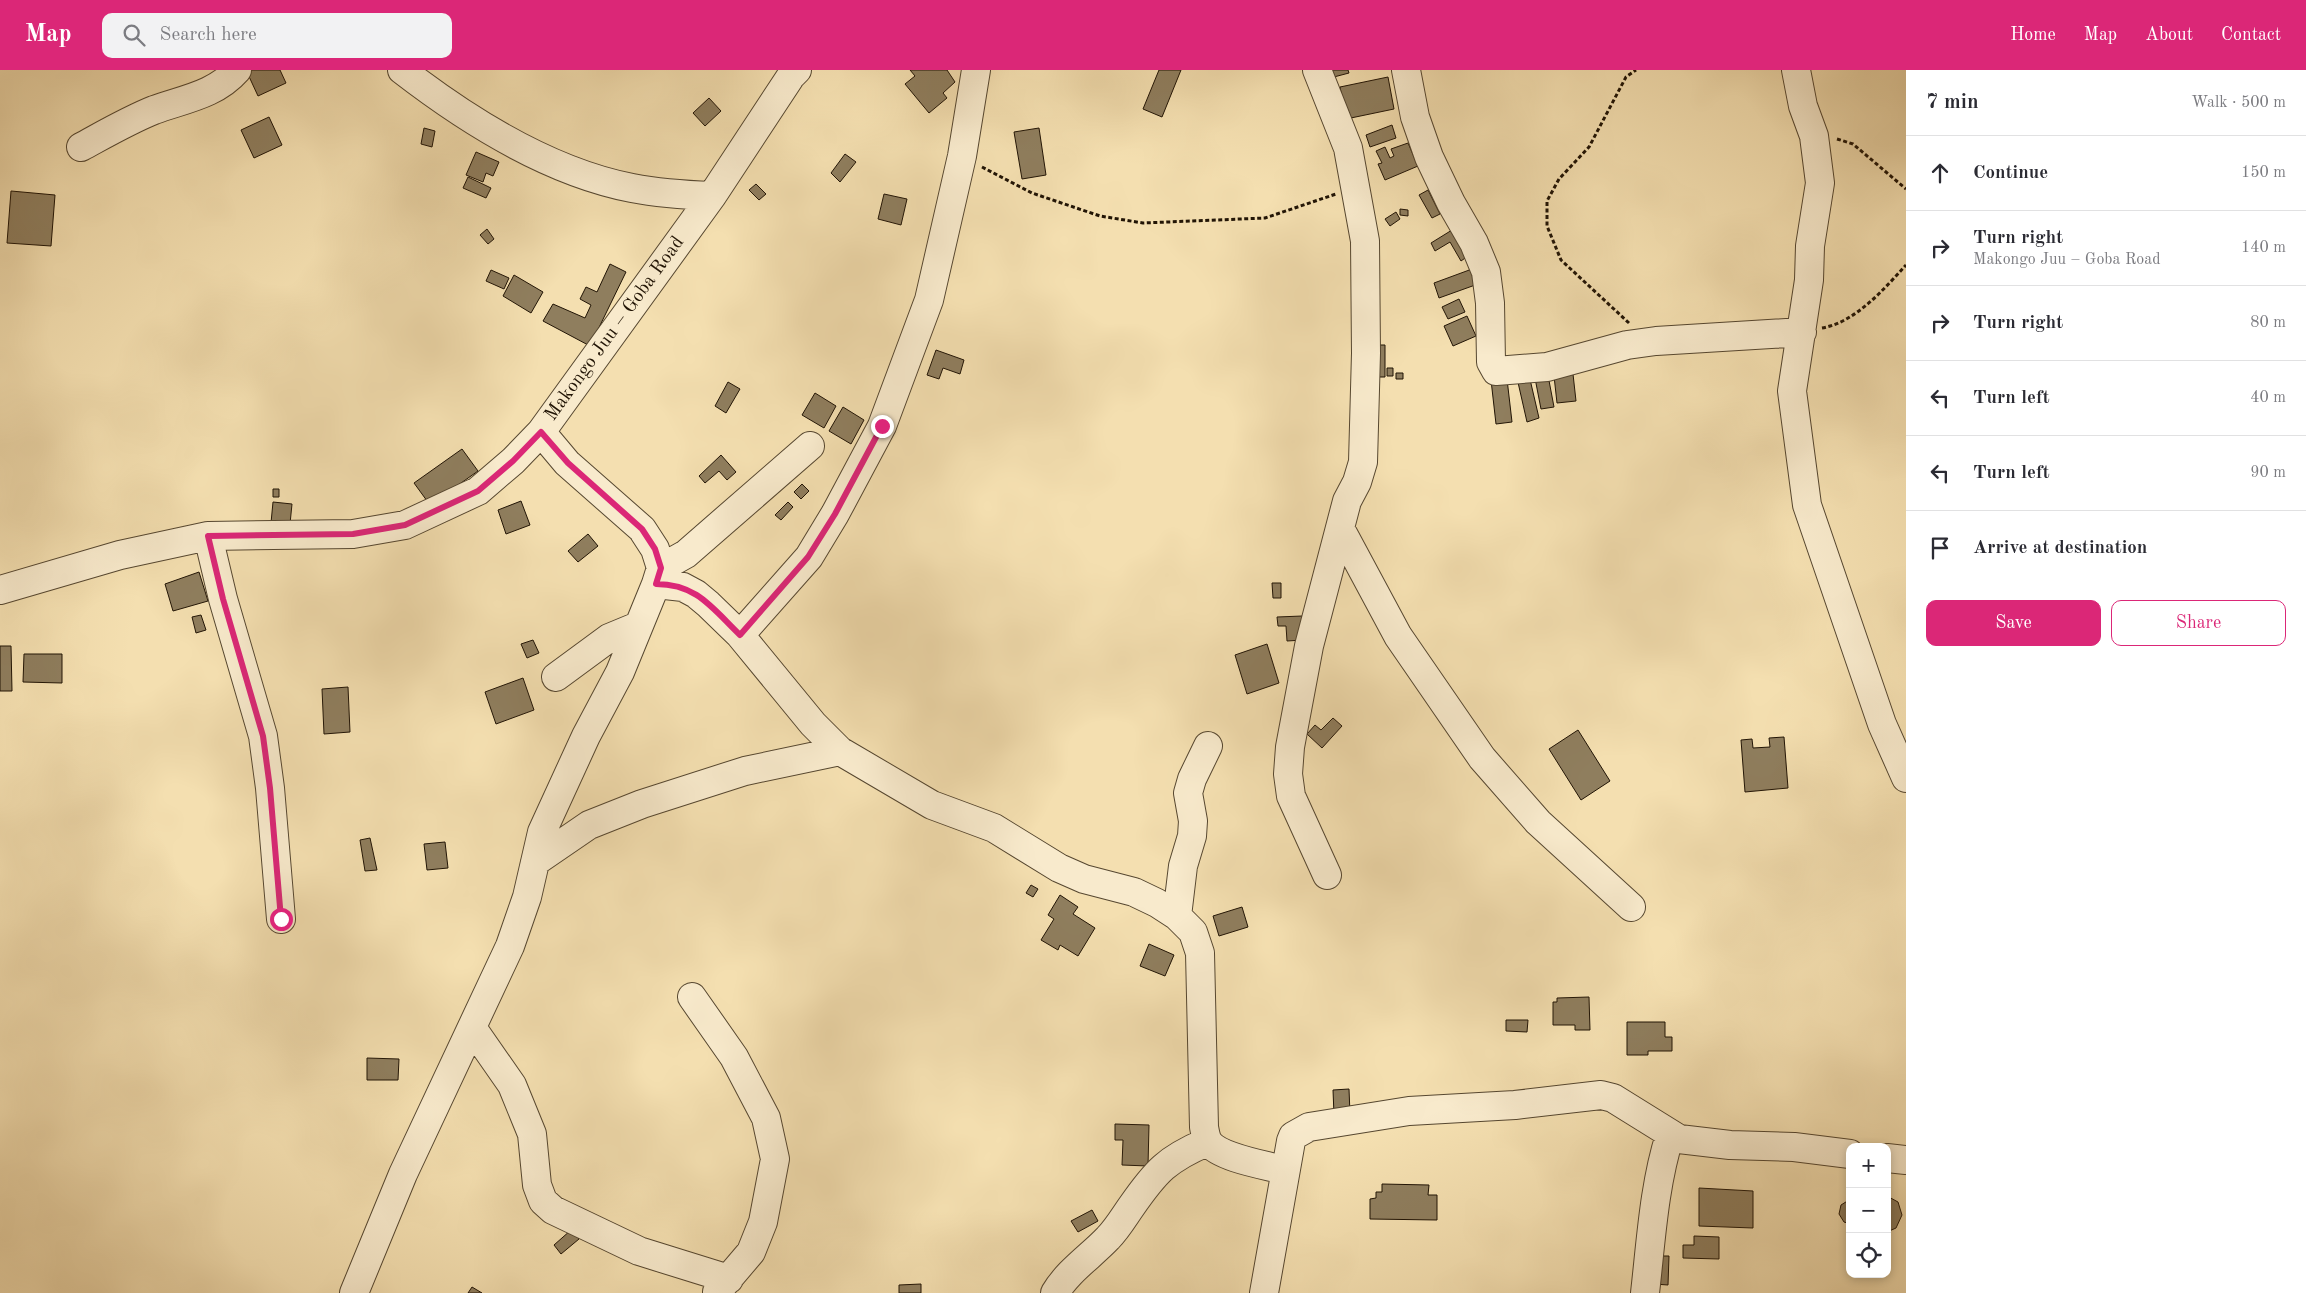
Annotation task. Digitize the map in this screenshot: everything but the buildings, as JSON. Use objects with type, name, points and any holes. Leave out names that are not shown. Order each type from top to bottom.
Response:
[{"type":"street","points":[[81,147],[152,111],[204,94],[227,82],[237,70]]},
{"type":"street","points":[[402,70],[473,121],[551,162],[631,188],[674,194],[712,196]]},
{"type":"street","name":"Makongo Juu – Goba Road","points":[[0,590],[120,555],[208,536],[353,534],[405,525],[478,491],[513,461],[541,432],[712,196],[791,76],[797,70]]},
{"type":"street","points":[[740,635],[808,557],[835,514],[882,426],[930,300],[962,156],[976,70]]},
{"type":"street","points":[[1317,70],[1348,148],[1365,241],[1366,353],[1363,462],[1357,482],[1347,501],[1309,646],[1290,747],[1288,774],[1291,796],[1327,875]]},
{"type":"street","points":[[1406,70],[1415,117],[1429,157],[1451,203],[1474,244],[1486,272],[1490,303],[1491,362],[1493,368],[1501,372],[1547,366],[1627,345],[1656,341],[1802,332]]},
{"type":"street","points":[[1796,70],[1803,106],[1814,136],[1820,182],[1810,246],[1809,280],[1792,391],[1807,505],[1882,724],[1906,778]]},
{"type":"street","points":[[354,1293],[403,1174],[473,1029],[510,946],[527,897],[542,832],[586,736],[620,672],[658,576],[655,549],[642,529],[574,470],[541,432]]},
{"type":"street","points":[[658,576],[810,446]]},
{"type":"street","points":[[1340,528],[1398,636],[1482,758],[1538,822],[1631,907]]},
{"type":"street","points":[[208,536],[223,599],[263,736],[270,788],[281,919]]},
{"type":"street","points":[[658,576],[696,594],[740,635],[813,724],[840,751],[932,805],[994,828],[1059,868],[1084,879],[1134,892],[1158,903],[1177,916],[1193,932],[1200,953],[1204,1128],[1207,1142],[1216,1149],[1284,1170]]},
{"type":"street","points":[[556,677],[609,638],[638,626]]},
{"type":"street","points":[[1177,916],[1183,866],[1192,836],[1193,821],[1188,793],[1208,746]]},
{"type":"street","points":[[535,862],[589,825],[642,804],[745,771],[840,751]]},
{"type":"street","points":[[473,1029],[512,1085],[522,1107],[532,1134],[537,1185],[543,1201],[553,1210],[722,1289],[751,1252],[763,1222],[775,1159],[766,1118],[734,1057],[692,997]]},
{"type":"street","points":[[1264,1293],[1284,1170],[1293,1136],[1308,1127],[1408,1111],[1515,1105],[1601,1095],[1613,1098],[1670,1135],[1690,1141],[1794,1147],[1846,1154]]},
{"type":"street","points":[[1645,1293],[1659,1180],[1670,1135]]},
{"type":"street","points":[[1055,1293],[1086,1258],[1110,1237],[1146,1185],[1166,1163],[1184,1152],[1207,1142]]},
{"type":"street","points":[[1891,1158],[1906,1160]]},
{"type":"path","points":[[1636,70],[1626,77],[1589,147],[1559,179],[1547,201],[1547,226],[1561,260],[1629,323],[1656,341]]},
{"type":"path","points":[[1814,136],[1832,137],[1853,144],[1906,189]]},
{"type":"path","points":[[962,156],[1032,193],[1100,216],[1143,223],[1266,218],[1323,200],[1356,185]]},
{"type":"path","points":[[1802,332],[1831,327],[1848,319],[1887,286],[1906,265]]},
{"type":"route","points":[[281,919],[270,788],[263,736],[223,599],[208,536],[353,534],[405,525],[478,491],[513,461],[541,432],[594,489],[642,529],[655,549],[661,568],[656,584],[670,584],[683,587],[696,594],[740,635],[808,557],[835,514],[882,426]]}]
